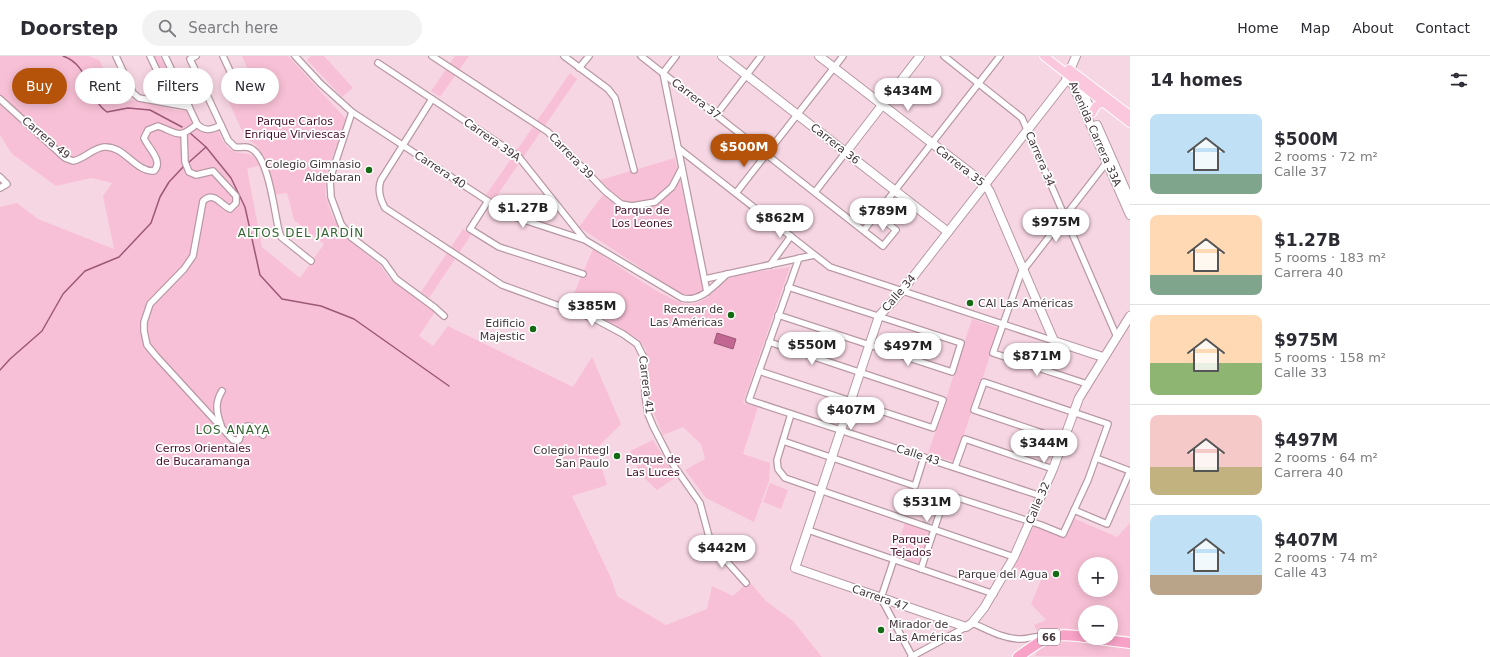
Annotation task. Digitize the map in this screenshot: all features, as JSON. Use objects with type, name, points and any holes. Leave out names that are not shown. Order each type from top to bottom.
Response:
[{"type":"highway","name":"66","points":[[1018,657],[1047,638],[1060,634],[1078,636]]},
{"type":"highway","points":[[1118,641],[1130,643]]},
{"type":"main road","points":[[1044,56],[1130,115]]},
{"type":"main road","points":[[1053,56],[1081,85],[1130,123]]},
{"type":"main road","points":[[1092,112],[1096,106],[1103,102]]},
{"type":"street","points":[[116,56],[135,96],[143,99]]},
{"type":"street","points":[[150,56],[156,68]]},
{"type":"street","points":[[165,56],[197,124],[204,129],[209,130],[221,125]]},
{"type":"street","points":[[223,56],[229,68]]},
{"type":"street","name":"Carrera 40","points":[[295,56],[321,84],[352,112],[516,218],[585,240],[682,298],[693,298],[707,292],[727,274]]},
{"type":"street","name":"Carrera 39","points":[[432,56],[548,132],[605,191],[621,204],[632,206],[654,202],[672,187],[682,168]]},
{"type":"street","points":[[564,56],[608,89],[617,102],[634,170]]},
{"type":"street","points":[[579,68],[589,56]]},
{"type":"street","name":"Carrera 37","points":[[641,56],[883,246],[896,230],[876,214]]},
{"type":"street","points":[[676,56],[663,73],[707,292]]},
{"type":"street","name":"Carrera 36","points":[[722,56],[948,232]]},
{"type":"street","points":[[716,115],[761,56]]},
{"type":"street","name":"Carrera 35","points":[[819,56],[985,184],[990,192],[1054,341]]},
{"type":"street","points":[[736,193],[843,56]]},
{"type":"street","points":[[815,192],[920,56]]},
{"type":"street","name":"Carrera 34","points":[[944,56],[1019,114],[1028,129],[1117,337]]},
{"type":"street","points":[[864,230],[1000,56]]},
{"type":"street","name":"Calle 34","points":[[795,568],[879,316],[902,291],[1028,129],[1070,73],[1076,56]]},
{"type":"street","points":[[193,57],[228,140],[235,147],[250,148],[264,164],[279,231],[282,237],[311,260]]},
{"type":"street","name":"Carrera 39A","points":[[378,63],[518,156],[585,240]]},
{"type":"street","name":"Avenida Carrera 33A","points":[[1070,73],[1111,163],[1130,200]]},
{"type":"street","name":"Avenida Carrera 33A","points":[[1081,85],[1130,215]]},
{"type":"street","name":"Carrera 49","points":[[0,98],[68,160],[76,160],[97,149],[107,147],[121,152],[145,169],[154,171],[157,162],[144,138],[146,132],[152,127],[158,126],[173,134],[184,134]]},
{"type":"street","points":[[402,145],[432,99]]},
{"type":"street","points":[[173,104],[189,107]]},
{"type":"street","points":[[352,112],[330,179],[332,198],[340,224],[348,234],[384,262],[396,278],[434,306],[444,316]]},
{"type":"street","points":[[197,124],[184,134],[185,162],[187,168],[194,175],[213,171],[236,196],[236,203],[230,209],[215,198],[209,197],[203,201],[193,256],[184,269],[150,304],[144,322],[144,331],[148,346],[156,356],[235,441],[241,438],[242,429],[247,426],[253,427],[263,435]]},
{"type":"street","name":"Carrera 41","points":[[402,145],[381,180],[380,197],[386,208],[502,284],[595,319],[624,334],[637,344],[644,358],[645,395],[648,414],[672,463],[700,503],[711,544],[746,583]]},
{"type":"street","points":[[678,148],[830,267],[1103,358]]},
{"type":"street","points":[[1087,384],[993,353],[1019,278],[1065,217],[1111,163]]},
{"type":"street","points":[[0,177],[7,184],[0,188]]},
{"type":"street","points":[[488,201],[470,229],[499,247],[583,274]]},
{"type":"street","points":[[770,264],[791,236]]},
{"type":"street","name":"Carrera 40","points":[[705,279],[814,255]]},
{"type":"street","points":[[769,342],[943,400],[933,428],[759,371],[778,315],[799,258]]},
{"type":"street","points":[[778,315],[952,372],[962,343],[788,287]]},
{"type":"street","name":"Calle 32","points":[[911,656],[969,625],[994,594],[1031,522],[1073,412],[1087,384],[1130,316]]},
{"type":"street","name":"Calle 43","points":[[759,371],[749,400],[1041,496]]},
{"type":"street","points":[[922,569],[946,494],[1063,534],[1096,458],[1108,424],[984,382],[974,410],[1063,440]]},
{"type":"street","points":[[222,390],[217,401],[217,407],[222,427]]},
{"type":"street","points":[[791,414],[777,460],[778,469],[785,478],[790,481],[1014,557]]},
{"type":"street","points":[[955,467],[965,439],[1052,469]]},
{"type":"street","points":[[783,441],[915,486],[924,457]]},
{"type":"street","points":[[1074,510],[1107,524],[1130,471],[1096,458]]},
{"type":"street","points":[[808,530],[994,594]]},
{"type":"street","points":[[894,559],[881,598],[911,656]]},
{"type":"street","name":"Carrera 47","points":[[795,568],[881,598],[1002,636],[1026,640],[1042,636],[1047,638]]},
{"type":"green space","name":"Cerros Orientales de Bucaramanga","points":[[0,56],[89,56],[99,60],[103,68],[75,68],[75,104],[135,104],[135,100],[143,102],[143,104],[188,111],[196,126],[202,133],[207,134],[218,130],[223,141],[228,147],[235,152],[249,154],[257,160],[261,165],[247,169],[262,247],[300,278],[324,244],[294,220],[287,193],[274,195],[266,161],[257,146],[245,137],[230,104],[279,104],[279,68],[247,68],[242,56],[288,56],[346,119],[327,172],[325,193],[331,213],[342,234],[380,265],[390,279],[435,312],[419,336],[433,346],[448,326],[573,387],[592,357],[621,424],[596,449],[607,485],[572,496],[611,578],[617,596],[666,625],[707,609],[712,586],[733,596],[749,581],[766,601],[793,621],[822,657],[0,657],[0,207],[17,203],[38,219],[114,249],[103,196],[112,183],[91,178],[56,186],[12,154],[0,135]]},
{"type":"green space","points":[[153,56],[160,56],[166,68],[159,68]]},
{"type":"green space","points":[[311,56],[324,56],[353,88],[342,97],[307,60]]},
{"type":"green space","points":[[455,56],[469,56],[440,97],[431,91]]},
{"type":"green space","points":[[570,73],[577,79],[494,200],[486,195]]},
{"type":"green space","name":"Parque de Los Leones","points":[[675,158],[704,291],[693,296],[682,295],[579,227],[608,188],[600,180]]},
{"type":"green space","points":[[463,229],[471,235],[429,298],[421,292]]},
{"type":"green space","points":[[593,249],[670,298],[690,304],[703,300],[730,278],[790,267],[743,403],[758,407],[743,454],[770,463],[769,481],[754,522],[706,498],[685,470],[705,459],[701,444],[683,427],[663,435],[650,404],[646,350],[638,339],[596,314],[569,305]]},
{"type":"green space","points":[[972,319],[999,328],[955,462],[928,454]]},
{"type":"green space","name":"Parque de Las Luces","points":[[653,440],[676,477],[657,490],[641,475],[630,451]]},
{"type":"green space","points":[[770,483],[788,490],[781,509],[763,502]]},
{"type":"green space","name":"Parque del Agua","points":[[1073,518],[1117,537],[1130,523],[1130,636],[1118,635],[1118,605],[1078,605],[1078,630],[1062,628],[1038,633],[1034,625],[1046,620],[1031,604],[1041,580],[1014,567],[1034,525],[1064,538]]},
{"type":"green space","name":"Parque Tejados","points":[[905,523],[930,531],[918,564],[893,556]]},
{"type":"green space","points":[[1066,638],[1078,640],[1078,645],[1111,645],[1130,648],[1130,657],[1035,656],[1040,649],[1053,642]]},
{"type":"shaded area","points":[[717,333],[736,339],[733,349],[714,343]]},
{"type":"waterway","points":[[63,56],[72,60],[84,74],[95,99],[107,112],[128,108],[150,110],[182,127]]},
{"type":"waterway","points":[[190,133],[206,147],[231,178],[245,207],[260,275],[282,299],[321,306],[354,319],[449,386]]},
{"type":"waterway","points":[[187,164],[206,147]]},
{"type":"waterway","points":[[0,370],[10,359],[42,331],[63,294],[85,271],[119,257],[151,223],[160,197],[169,182],[184,166]]},
{"type":"place","name":"Colegio Gimnasio Aldebaran","points":[[369,170]]},
{"type":"place","name":"CAI Las Américas","points":[[970,303]]},
{"type":"place","name":"Recrear de Las Américas","points":[[731,315]]},
{"type":"place","name":"Edificio Majestic","points":[[533,329]]},
{"type":"place","name":"Colegio Integl San Paulo","points":[[617,456]]},
{"type":"place","name":"Parque del Agua","points":[[1056,574]]},
{"type":"place","name":"Mirador de Las Américas","points":[[881,630]]},
{"type":"district","name":"ALTOS DEL JARDÍN","points":[[301,233]]},
{"type":"district","name":"LOS ANAYA","points":[[233,430]]},
{"type":"park label","name":"Parque Carlos Enrique Virviescas","points":[[295,127]]}]
